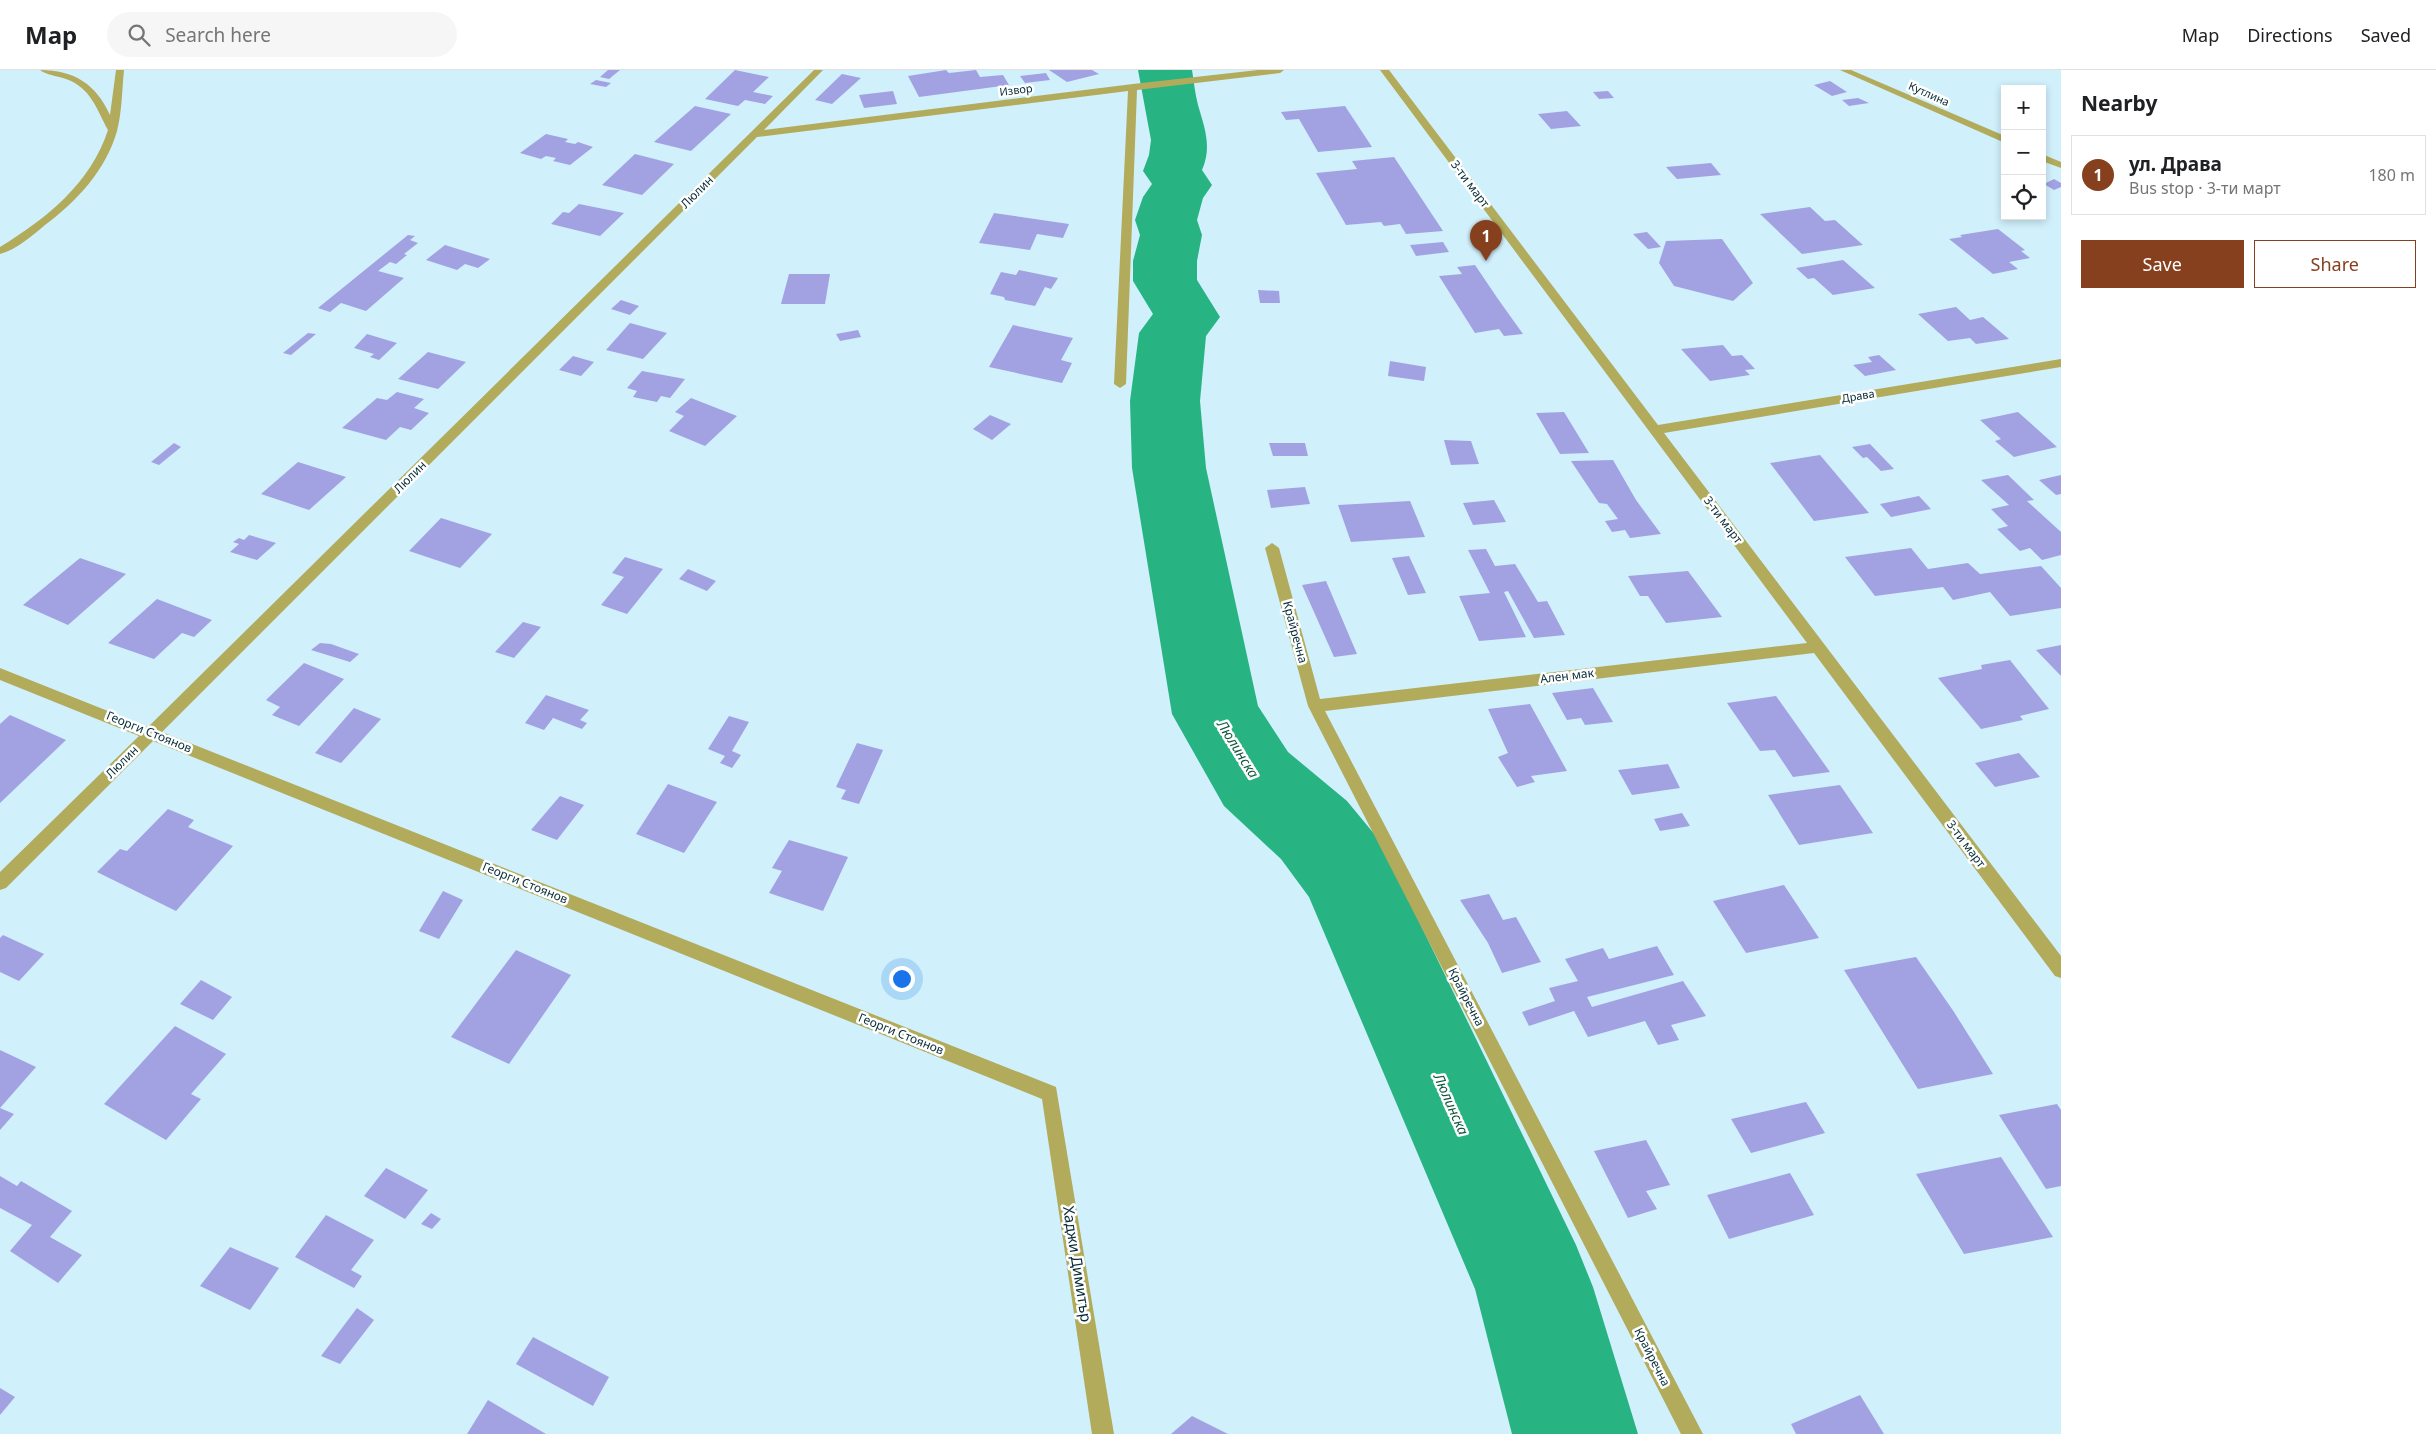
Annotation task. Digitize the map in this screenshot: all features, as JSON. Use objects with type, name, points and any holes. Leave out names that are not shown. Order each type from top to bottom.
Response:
[{"type":"street","points":[[44,70],[85,84],[101,102],[112,132]]},
{"type":"street","points":[[0,252],[53,214],[93,174],[112,132],[120,70]]},
{"type":"street","name":"Люлин","points":[[0,883],[819,70]]},
{"type":"street","name":"Извор","points":[[756,134],[1280,70]]},
{"type":"street","name":"3-ти март","points":[[1384,70],[2061,970]]},
{"type":"street","name":"Кутлина","points":[[1844,70],[2001,138]]},
{"type":"street","points":[[1120,384],[1133,87]]},
{"type":"street","points":[[2046,159],[2061,165]]},
{"type":"street","name":"Драва","points":[[1655,430],[2061,363]]},
{"type":"street","name":"Крайречна","points":[[1272,548],[1315,706],[1692,1434]]},
{"type":"street","name":"Ален мак","points":[[1315,706],[1818,647]]},
{"type":"street","name":"Георги Стоянов","points":[[0,674],[152,733],[1050,1093]]},
{"type":"street","name":"Хаджи Димитър","points":[[1050,1093],[1103,1434]]},
{"type":"building","points":[[608,70],[620,70],[609,79],[600,77]]},
{"type":"building","points":[[735,70],[769,77],[753,92],[773,96],[765,104],[745,100],[738,106],[705,99]]},
{"type":"building","points":[[946,70],[949,73],[976,70],[980,77],[1003,75],[1009,85],[919,97],[908,76]]},
{"type":"building","points":[[1049,70],[1092,70],[1099,74],[1067,82]]},
{"type":"building","points":[[1046,73],[1050,80],[1025,83],[1020,76]]},
{"type":"building","points":[[842,74],[861,78],[832,104],[815,100]]},
{"type":"building","points":[[596,80],[611,83],[606,87],[590,84]]},
{"type":"building","points":[[1830,81],[1847,92],[1832,96],[1814,85]]},
{"type":"building","points":[[893,91],[897,104],[864,108],[859,95]]},
{"type":"building","points":[[1608,91],[1614,98],[1599,99],[1593,92]]},
{"type":"building","points":[[1858,98],[1869,103],[1849,106],[1842,100]]},
{"type":"building","points":[[695,106],[731,114],[691,151],[654,142]]},
{"type":"building","points":[[1345,106],[1372,147],[1318,152],[1299,119],[1286,120],[1281,112]]},
{"type":"building","points":[[1567,111],[1581,126],[1551,129],[1538,114]]},
{"type":"building","points":[[546,134],[568,139],[565,142],[575,144],[578,142],[593,147],[570,165],[553,161],[556,158],[546,156],[541,159],[520,153]]},
{"type":"building","points":[[635,154],[674,164],[642,195],[602,185]]},
{"type":"building","points":[[1394,157],[1443,231],[1406,234],[1400,224],[1384,226],[1381,222],[1346,225],[1316,173],[1357,169],[1352,161]]},
{"type":"building","points":[[1711,163],[1721,175],[1677,179],[1666,167]]},
{"type":"building","points":[[2054,179],[2061,183],[2061,187],[2054,190],[2046,185],[2046,183]]},
{"type":"building","points":[[579,204],[624,213],[600,236],[551,224],[563,212],[569,213]]},
{"type":"building","points":[[1810,207],[1825,221],[1835,220],[1863,245],[1802,254],[1760,214]]},
{"type":"building","points":[[994,213],[1069,224],[1063,238],[1037,234],[1030,250],[979,243]]},
{"type":"building","points":[[1998,229],[2025,250],[2021,251],[2030,258],[2009,262],[2018,269],[1993,274],[1949,239],[1962,237],[1960,235]]},
{"type":"building","points":[[1647,232],[1661,247],[1648,249],[1633,234]]},
{"type":"building","points":[[408,235],[415,236],[410,240],[418,243],[404,254],[407,255],[396,264],[390,262],[378,271],[404,278],[366,311],[341,303],[330,312],[318,308]]},
{"type":"building","points":[[1722,239],[1753,283],[1733,301],[1674,286],[1659,263],[1666,241]]},
{"type":"building","points":[[1443,242],[1449,252],[1416,256],[1410,245]]},
{"type":"building","points":[[445,245],[490,259],[478,268],[465,264],[457,270],[426,260]]},
{"type":"building","points":[[1843,260],[1875,288],[1833,295],[1814,278],[1808,279],[1796,268]]},
{"type":"building","points":[[1475,265],[1523,334],[1504,336],[1499,329],[1475,333],[1439,276],[1462,274],[1457,267]]},
{"type":"building","points":[[1019,270],[1058,278],[1051,289],[1045,287],[1035,306],[1005,300],[1004,297],[990,294],[1001,272],[1016,275]]},
{"type":"building","points":[[789,274],[830,274],[825,304],[781,304]]},
{"type":"building","points":[[1258,290],[1279,291],[1280,303],[1260,303]]},
{"type":"building","points":[[621,300],[639,306],[630,315],[611,309]]},
{"type":"building","points":[[1956,307],[1970,320],[1983,317],[2009,339],[1976,344],[1970,338],[1948,341],[1918,314]]},
{"type":"building","points":[[630,323],[667,333],[643,359],[606,350]]},
{"type":"building","points":[[1013,325],[1073,338],[1061,360],[1072,363],[1062,383],[989,367]]},
{"type":"building","points":[[858,330],[861,337],[840,341],[836,334]]},
{"type":"building","points":[[308,333],[316,334],[291,355],[283,353]]},
{"type":"building","points":[[367,334],[397,343],[379,360],[370,357],[374,354],[354,348]]},
{"type":"building","points":[[1723,345],[1732,356],[1742,355],[1755,369],[1745,370],[1750,375],[1710,381],[1681,349]]},
{"type":"building","points":[[428,352],[466,362],[438,389],[398,379]]},
{"type":"building","points":[[1879,355],[1896,370],[1865,376],[1853,365],[1872,362],[1868,357]]},
{"type":"building","points":[[573,356],[594,362],[581,376],[559,370]]},
{"type":"building","points":[[1390,361],[1426,367],[1424,381],[1388,376]]},
{"type":"building","points":[[642,371],[685,379],[670,398],[661,396],[657,402],[633,397],[637,391],[627,388]]},
{"type":"building","points":[[397,392],[424,399],[414,408],[429,413],[411,430],[400,427],[386,440],[342,428],[377,398],[387,400]]},
{"type":"building","points":[[691,398],[737,416],[705,446],[669,431],[684,416],[675,412]]},
{"type":"building","points":[[1564,412],[1589,453],[1560,454],[1536,413]]},
{"type":"building","points":[[2018,412],[2057,447],[2014,457],[1995,441],[2001,439],[1980,420]]},
{"type":"building","points":[[990,415],[1011,424],[992,440],[973,429]]},
{"type":"building","points":[[1444,440],[1471,441],[1479,464],[1451,465]]},
{"type":"building","points":[[174,443],[181,447],[159,465],[151,462]]},
{"type":"building","points":[[1269,443],[1305,443],[1308,456],[1273,456]]},
{"type":"building","points":[[1870,444],[1894,469],[1881,471],[1867,457],[1863,458],[1852,447]]},
{"type":"building","points":[[1820,455],[1869,513],[1814,521],[1770,463]]},
{"type":"building","points":[[1613,460],[1636,500],[1661,534],[1630,538],[1625,530],[1612,532],[1605,521],[1618,519],[1607,504],[1599,503],[1571,461]]},
{"type":"building","points":[[298,462],[346,477],[309,510],[261,494]]},
{"type":"building","points":[[2008,475],[2034,500],[2027,501],[2061,532],[2061,555],[2042,560],[2030,548],[2020,551],[1997,529],[2008,526],[1991,509],[2009,505],[1981,480]]},
{"type":"building","points":[[2061,475],[2061,494],[2056,495],[2039,480]]},
{"type":"building","points":[[1305,487],[1310,504],[1271,508],[1267,490]]},
{"type":"building","points":[[1919,496],[1931,509],[1891,517],[1880,504]]},
{"type":"building","points":[[1494,500],[1506,522],[1473,525],[1463,503]]},
{"type":"building","points":[[1410,501],[1425,537],[1351,542],[1338,505]]},
{"type":"building","points":[[441,518],[492,534],[460,568],[409,551]]},
{"type":"building","points":[[249,535],[276,543],[257,560],[230,552],[239,544],[233,542],[239,538],[244,540]]},
{"type":"building","points":[[1911,548],[1928,569],[1968,563],[1980,574],[2041,566],[2061,588],[2061,608],[2010,616],[1990,592],[1953,600],[1943,587],[1875,596],[1845,557]]},
{"type":"building","points":[[1486,549],[1495,566],[1515,564],[1538,602],[1547,601],[1565,635],[1534,638],[1508,591],[1504,592],[1526,637],[1479,641],[1459,596],[1490,593],[1468,550]]},
{"type":"building","points":[[1409,556],[1426,593],[1408,595],[1392,558]]},
{"type":"building","points":[[625,557],[663,569],[627,614],[601,605],[624,577],[612,573]]},
{"type":"building","points":[[80,558],[126,574],[68,625],[23,605]]},
{"type":"building","points":[[688,569],[716,581],[707,591],[679,579]]},
{"type":"building","points":[[1688,571],[1722,617],[1666,623],[1648,596],[1640,596],[1628,576]]},
{"type":"building","points":[[1326,581],[1357,654],[1334,657],[1302,585]]},
{"type":"building","points":[[157,599],[212,620],[194,637],[182,633],[154,659],[108,643]]},
{"type":"building","points":[[523,622],[541,627],[514,658],[495,652]]},
{"type":"building","points":[[320,643],[331,644],[359,654],[350,662],[311,650]]},
{"type":"building","points":[[2061,645],[2061,676],[2036,650]]},
{"type":"building","points":[[2010,660],[2049,709],[2020,716],[2023,720],[1981,729],[1938,678],[1982,669],[1981,665]]},
{"type":"building","points":[[304,663],[344,679],[299,726],[272,715],[280,707],[266,700]]},
{"type":"building","points":[[1593,688],[1613,722],[1585,725],[1581,718],[1567,720],[1552,693]]},
{"type":"building","points":[[546,695],[589,710],[580,720],[587,723],[582,729],[553,718],[544,730],[525,723]]},
{"type":"building","points":[[1776,696],[1830,772],[1793,777],[1775,750],[1760,751],[1727,703]]},
{"type":"building","points":[[1530,704],[1567,771],[1531,776],[1535,782],[1517,787],[1498,757],[1508,753],[1488,709]]},
{"type":"building","points":[[354,708],[381,719],[341,763],[315,753]]},
{"type":"building","points":[[10,715],[66,740],[0,803],[0,724]]},
{"type":"building","points":[[729,716],[749,722],[732,751],[741,755],[732,768],[720,763],[725,756],[708,749]]},
{"type":"building","points":[[857,743],[883,750],[859,804],[841,799],[846,790],[836,787]]},
{"type":"building","points":[[2019,753],[2040,777],[1995,787],[1975,763]]},
{"type":"building","points":[[1668,764],[1680,788],[1632,795],[1618,770]]},
{"type":"building","points":[[668,784],[717,802],[684,853],[636,834]]},
{"type":"building","points":[[1840,785],[1873,833],[1799,845],[1768,795]]},
{"type":"building","points":[[560,796],[584,805],[557,840],[531,830]]},
{"type":"building","points":[[168,809],[194,820],[188,827],[233,846],[176,911],[97,872],[120,849],[127,851]]},
{"type":"building","points":[[1682,813],[1690,826],[1660,831],[1654,819]]},
{"type":"building","points":[[789,840],[848,857],[823,911],[769,893],[782,871],[772,868]]},
{"type":"building","points":[[1784,885],[1819,938],[1746,953],[1713,901]]},
{"type":"building","points":[[443,891],[463,900],[439,939],[419,931]]},
{"type":"building","points":[[1489,894],[1503,920],[1516,917],[1541,962],[1502,973],[1488,943],[1460,900]]},
{"type":"building","points":[[3,935],[44,954],[19,981],[0,972],[0,938]]},
{"type":"building","points":[[1657,946],[1674,975],[1587,997],[1592,1007],[1683,981],[1706,1016],[1671,1025],[1679,1040],[1658,1045],[1645,1021],[1588,1037],[1574,1011],[1529,1026],[1522,1012],[1555,1001],[1549,988],[1578,981],[1565,959],[1603,948],[1609,959]]},
{"type":"building","points":[[516,950],[571,975],[509,1064],[451,1037]]},
{"type":"building","points":[[1916,957],[1954,1012],[1993,1074],[1918,1089],[1844,970]]},
{"type":"building","points":[[201,980],[232,997],[213,1020],[180,1004]]},
{"type":"building","points":[[175,1026],[226,1054],[191,1094],[201,1099],[166,1140],[104,1104]]},
{"type":"building","points":[[0,1050],[36,1067],[0,1108]]},
{"type":"building","points":[[1806,1102],[1825,1133],[1751,1153],[1731,1119]]},
{"type":"building","points":[[2057,1104],[2061,1110],[2061,1186],[2046,1189],[1999,1115]]},
{"type":"building","points":[[0,1108],[14,1114],[0,1130]]},
{"type":"building","points":[[1646,1140],[1670,1185],[1646,1191],[1657,1209],[1628,1218],[1594,1151]]},
{"type":"building","points":[[2001,1157],[2053,1237],[1964,1254],[1916,1174]]},
{"type":"building","points":[[386,1168],[428,1190],[405,1219],[364,1196]]},
{"type":"building","points":[[1790,1173],[1814,1215],[1729,1239],[1707,1195]]},
{"type":"building","points":[[0,1176],[17,1186],[21,1181],[72,1211],[50,1237],[82,1255],[58,1283],[10,1251],[32,1225],[0,1208]]},
{"type":"building","points":[[431,1213],[441,1219],[432,1229],[421,1224]]},
{"type":"building","points":[[326,1215],[374,1240],[351,1270],[362,1276],[354,1288],[295,1257]]},
{"type":"building","points":[[230,1247],[279,1268],[250,1310],[200,1286]]},
{"type":"building","points":[[357,1308],[374,1320],[340,1364],[321,1356]]},
{"type":"building","points":[[533,1337],[609,1377],[593,1406],[516,1364]]},
{"type":"building","points":[[0,1388],[15,1397],[0,1415]]},
{"type":"building","points":[[1860,1395],[1884,1434],[1796,1434],[1791,1424]]},
{"type":"building","points":[[488,1400],[546,1434],[467,1434]]},
{"type":"building","points":[[1192,1416],[1228,1434],[1171,1434]]},
{"type":"waterway","name":"Люлинска","points":[[1165,70],[1179,140],[1178,155],[1172,171],[1182,185],[1173,197],[1166,220],[1171,235],[1165,261],[1165,281],[1179,300],[1187,317],[1173,333],[1165,401],[1169,468],[1216,714],[1256,779],[1314,830],[1346,871],[1534,1287],[1575,1434]]},
{"type":"place","name":"ул. Драва","points":[[1486,261]]}]
